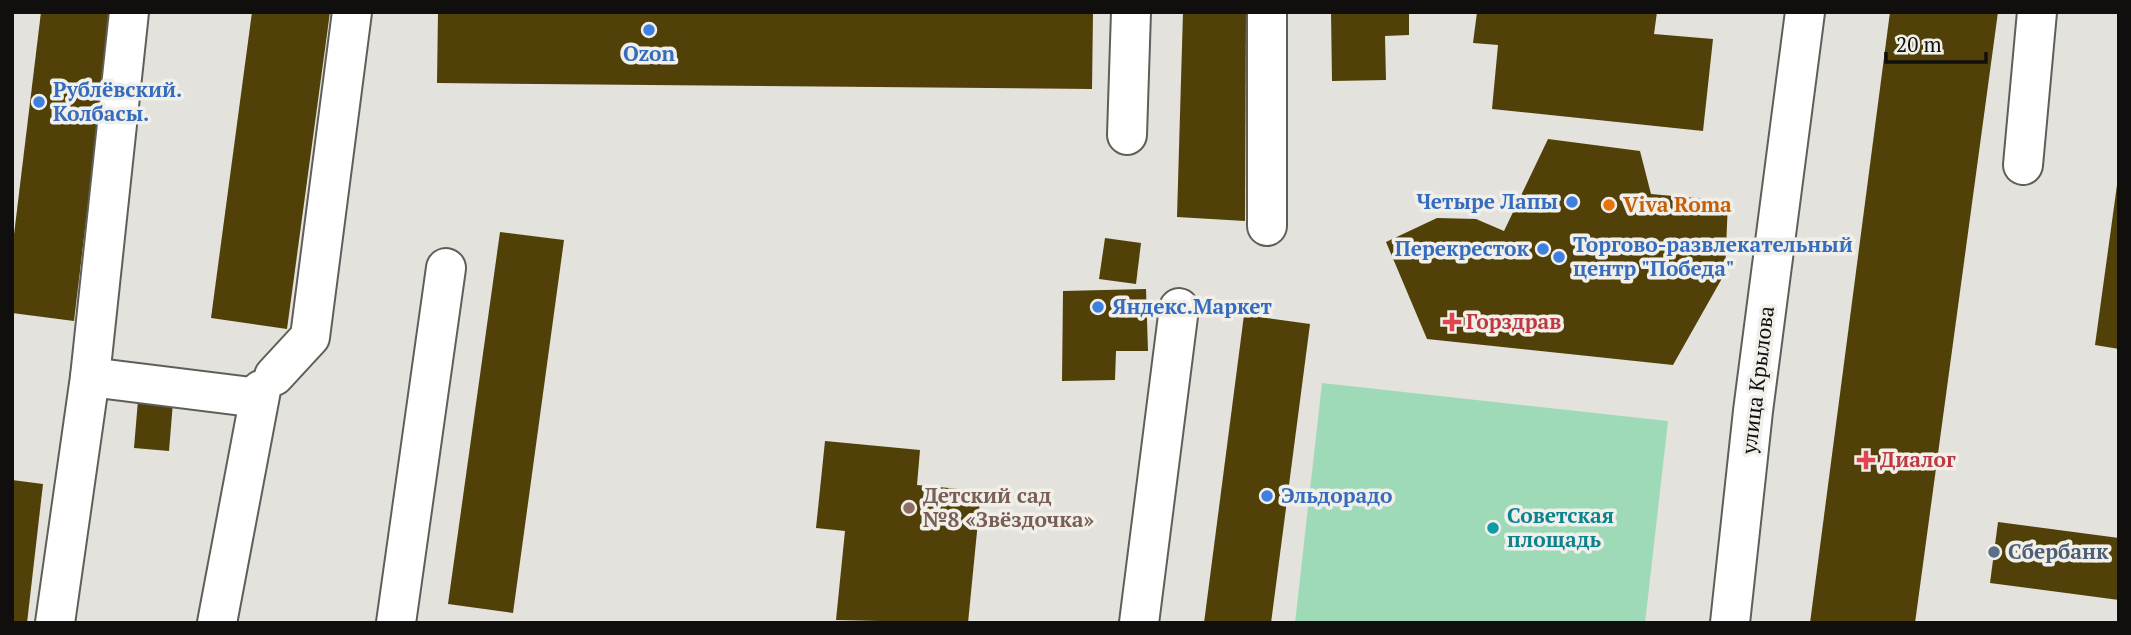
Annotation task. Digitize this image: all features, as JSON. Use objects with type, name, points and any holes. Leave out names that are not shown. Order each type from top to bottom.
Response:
[{"type":"street","points":[[55,623],[90,377],[129,12]]},
{"type":"street","points":[[217,623],[265,388],[310,337],[352,12]]},
{"type":"street","points":[[1127,135],[1131,12]]},
{"type":"street","points":[[1267,12],[1267,226]]},
{"type":"street","name":"улица Крылова","points":[[1730,623],[1753,411],[1805,12]]},
{"type":"street","points":[[2023,165],[2036,12]]},
{"type":"street","points":[[396,623],[446,268]]},
{"type":"street","points":[[1139,623],[1179,308]]},
{"type":"street","points":[[90,377],[265,388]]},
{"type":"green space","name":"Советская площадь","points":[[1322,383],[1668,421],[1645,623],[1295,623]]},
{"type":"building","points":[[41,12],[111,12],[74,321],[12,313],[12,251]]},
{"type":"building","points":[[252,12],[330,12],[287,329],[211,318]]},
{"type":"building","points":[[438,12],[1093,13],[1092,89],[437,83]]},
{"type":"building","points":[[1183,12],[1246,12],[1245,221],[1177,217]]},
{"type":"building","points":[[1331,12],[1409,12],[1409,35],[1385,36],[1386,80],[1332,81]]},
{"type":"building","points":[[1477,12],[1657,12],[1654,34],[1713,39],[1703,131],[1492,109],[1498,45],[1473,43]]},
{"type":"building","points":[[1890,12],[1998,12],[1915,623],[1810,623]]},
{"type":"building","name":"Торгово-развлекательный центр \"Победа\"","points":[[1548,139],[1640,151],[1651,194],[1728,201],[1725,273],[1673,365],[1427,339],[1386,242],[1437,218],[1476,219],[1504,231]]},
{"type":"building","points":[[2119,185],[2119,349],[2095,345]]},
{"type":"building","points":[[500,232],[564,240],[513,613],[448,604]]},
{"type":"building","points":[[1105,238],[1141,243],[1136,284],[1099,279]]},
{"type":"building","points":[[1146,289],[1148,351],[1116,351],[1115,380],[1062,381],[1063,291]]},
{"type":"building","points":[[1244,315],[1310,324],[1271,623],[1204,623]]},
{"type":"building","points":[[138,400],[173,402],[169,451],[134,448]]},
{"type":"building","points":[[825,441],[920,450],[917,485],[981,491],[968,623],[836,620],[845,531],[816,528]]},
{"type":"building","points":[[12,480],[43,484],[27,623],[12,623]]},
{"type":"building","points":[[1998,522],[2119,538],[2119,600],[1990,583]]},
{"type":"place","name":"Ozon","points":[[649,30]]},
{"type":"place","name":"Рублёвский. Колбасы.","points":[[39,102]]},
{"type":"place","name":"Четыре Лапы","points":[[1572,202]]},
{"type":"place","name":"Viva Roma","points":[[1609,205]]},
{"type":"place","name":"Перекресток","points":[[1543,249]]},
{"type":"place","name":"Торгово-развлекательный центр \"Победа\"","points":[[1559,257]]},
{"type":"place","name":"Яндекс.Маркет","points":[[1098,307]]},
{"type":"place","name":"Горздрав","points":[[1452,322]]},
{"type":"place","name":"Диалог","points":[[1866,460]]},
{"type":"place","name":"Эльдорадо","points":[[1267,496]]},
{"type":"place","name":"Детский сад №8 «Звёздочка»","points":[[909,508]]},
{"type":"place","name":"Советская площадь","points":[[1493,528]]},
{"type":"place","name":"Сбербанк","points":[[1994,552]]}]
